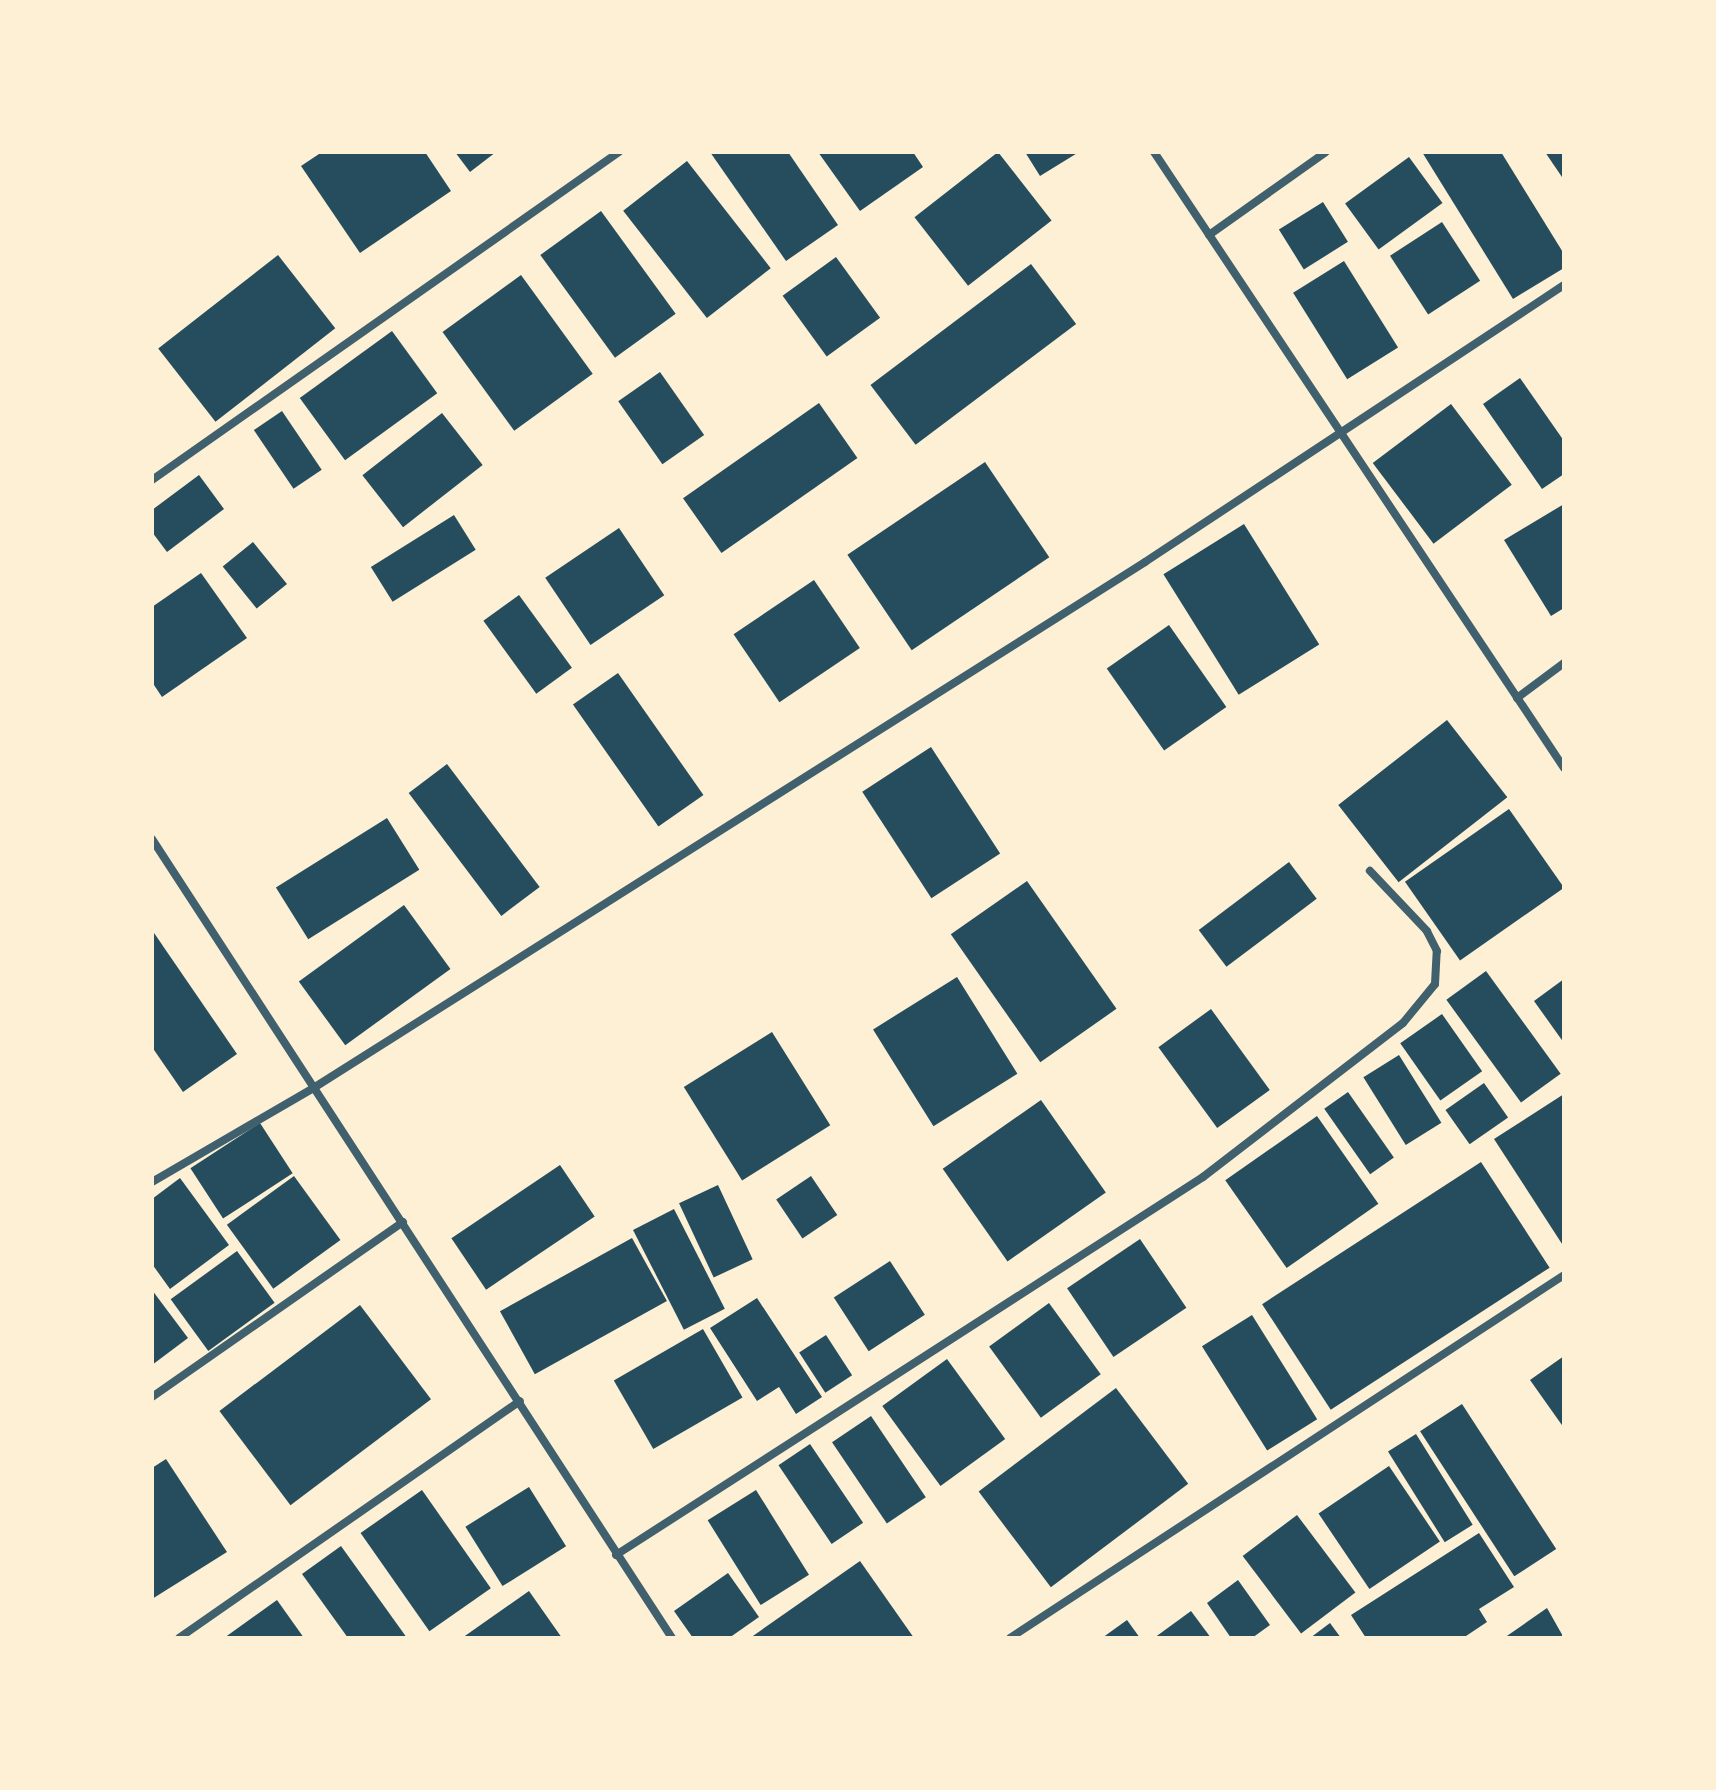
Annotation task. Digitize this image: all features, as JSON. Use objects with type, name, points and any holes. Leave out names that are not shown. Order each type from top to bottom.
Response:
[{"type":"street","points":[[152,480],[619,152]]},
{"type":"street","points":[[1154,152],[1564,768]]},
{"type":"street","points":[[1209,235],[1326,152]]},
{"type":"street","points":[[152,1182],[315,1087],[1341,436],[1564,285]]},
{"type":"street","points":[[1517,698],[1564,663]]},
{"type":"street","points":[[152,839],[672,1638]]},
{"type":"street","points":[[616,1555],[1203,1177],[1403,1023],[1435,984],[1440,970],[1437,951],[1427,931],[1370,871]]},
{"type":"street","points":[[152,1397],[403,1222]]},
{"type":"street","points":[[1010,1638],[1564,1275]]},
{"type":"street","points":[[179,1638],[520,1401]]},
{"type":"building","points":[[322,152],[425,152],[451,191],[360,253],[301,166]]},
{"type":"building","points":[[455,152],[496,152],[470,172]]},
{"type":"building","points":[[710,152],[788,152],[838,225],[786,261]]},
{"type":"building","points":[[818,152],[913,152],[923,167],[860,211]]},
{"type":"building","points":[[998,152],[1052,221],[968,286],[914,217]]},
{"type":"building","points":[[1025,152],[1079,152],[1040,176]]},
{"type":"building","points":[[1422,152],[1501,152],[1564,254],[1564,268],[1513,299]]},
{"type":"building","points":[[1545,152],[1564,152],[1564,180]]},
{"type":"building","points":[[1409,157],[1443,203],[1379,250],[1345,203]]},
{"type":"building","points":[[687,161],[771,268],[707,318],[623,211]]},
{"type":"building","points":[[1323,202],[1348,242],[1304,269],[1279,230]]},
{"type":"building","points":[[601,211],[676,314],[615,358],[540,255]]},
{"type":"building","points":[[1442,222],[1480,281],[1428,314],[1390,256]]},
{"type":"building","points":[[278,255],[335,328],[215,422],[158,349]]},
{"type":"building","points":[[836,257],[880,318],[827,356],[783,296]]},
{"type":"building","points":[[1344,261],[1398,348],[1347,379],[1293,293]]},
{"type":"building","points":[[1031,264],[1076,324],[916,445],[870,385]]},
{"type":"building","points":[[521,275],[593,374],[514,431],[443,332]]},
{"type":"building","points":[[392,331],[437,393],[345,460],[300,398]]},
{"type":"building","points":[[660,372],[704,435],[662,464],[618,401]]},
{"type":"building","points":[[1520,378],[1564,441],[1564,474],[1542,489],[1483,404]]},
{"type":"building","points":[[819,403],[857,458],[721,553],[683,498]]},
{"type":"building","points":[[1451,404],[1512,485],[1434,544],[1373,463]]},
{"type":"building","points":[[282,411],[322,470],[294,489],[254,430]]},
{"type":"building","points":[[442,413],[483,465],[403,527],[362,475]]},
{"type":"building","points":[[985,462],[1049,557],[912,650],[847,555]]},
{"type":"building","points":[[199,475],[224,509],[167,552],[152,532],[152,510]]},
{"type":"building","points":[[1564,504],[1564,608],[1551,616],[1504,540]]},
{"type":"building","points":[[454,515],[476,550],[393,602],[371,567]]},
{"type":"building","points":[[1244,524],[1319,644],[1239,695],[1163,574]]},
{"type":"building","points":[[619,528],[664,595],[591,645],[545,578]]},
{"type":"building","points":[[253,542],[287,584],[257,609],[223,567]]},
{"type":"building","points":[[201,573],[247,638],[162,697],[152,682],[152,607]]},
{"type":"building","points":[[814,580],[860,648],[779,702],[734,634]]},
{"type":"building","points":[[519,595],[572,668],[536,694],[483,621]]},
{"type":"building","points":[[1169,625],[1226,707],[1164,751],[1107,669]]},
{"type":"building","points":[[618,673],[703,795],[658,827],[573,705]]},
{"type":"building","points":[[1447,720],[1507,797],[1399,882],[1338,805]]},
{"type":"building","points":[[931,747],[1000,854],[931,898],[862,792]]},
{"type":"building","points":[[447,764],[540,887],[501,916],[409,793]]},
{"type":"building","points":[[1509,809],[1564,888],[1460,960],[1405,882]]},
{"type":"building","points":[[387,818],[419,870],[308,939],[276,887]]},
{"type":"building","points":[[1289,862],[1317,899],[1226,967],[1199,930]]},
{"type":"building","points":[[1027,881],[1116,1009],[1040,1062],[951,934]]},
{"type":"building","points":[[404,905],[450,969],[345,1045],[299,981]]},
{"type":"building","points":[[152,930],[237,1054],[183,1092],[152,1047]]},
{"type":"building","points":[[1486,971],[1561,1074],[1521,1103],[1446,1000]]},
{"type":"building","points":[[957,977],[1017,1074],[933,1126],[873,1029]]},
{"type":"building","points":[[1564,979],[1564,1043],[1534,1001]]},
{"type":"building","points":[[1211,1009],[1270,1090],[1217,1128],[1158,1047]]},
{"type":"building","points":[[1442,1014],[1482,1071],[1440,1101],[1400,1043]]},
{"type":"building","points":[[772,1032],[830,1125],[742,1180],[684,1087]]},
{"type":"building","points":[[1399,1055],[1441,1123],[1406,1145],[1363,1077]]},
{"type":"building","points":[[1484,1083],[1508,1117],[1470,1144],[1445,1110]]},
{"type":"building","points":[[1348,1092],[1394,1158],[1370,1174],[1324,1109]]},
{"type":"building","points":[[1564,1094],[1564,1247],[1494,1139]]},
{"type":"building","points":[[1041,1100],[1106,1193],[1008,1261],[943,1169]]},
{"type":"building","points":[[1317,1116],[1378,1204],[1287,1268],[1225,1180]]},
{"type":"building","points":[[260,1123],[293,1173],[223,1219],[190,1168]]},
{"type":"building","points":[[1481,1162],[1550,1268],[1331,1410],[1262,1304]]},
{"type":"building","points":[[560,1165],[595,1216],[486,1290],[451,1238]]},
{"type":"building","points":[[294,1176],[340,1240],[273,1289],[227,1225]]},
{"type":"building","points":[[811,1176],[837,1215],[802,1238],[776,1199]]},
{"type":"building","points":[[180,1178],[229,1245],[170,1289],[152,1264],[152,1199]]},
{"type":"building","points":[[718,1185],[753,1259],[714,1277],[679,1203]]},
{"type":"building","points":[[674,1209],[725,1309],[684,1330],[633,1230]]},
{"type":"building","points":[[632,1238],[667,1301],[535,1374],[500,1311]]},
{"type":"building","points":[[1140,1239],[1186,1308],[1113,1357],[1067,1288]]},
{"type":"building","points":[[237,1251],[275,1303],[208,1351],[171,1299]]},
{"type":"building","points":[[890,1261],[925,1315],[869,1351],[834,1297]]},
{"type":"building","points":[[152,1290],[188,1338],[152,1365]]},
{"type":"building","points":[[757,1298],[822,1397],[796,1414],[779,1387],[757,1401],[710,1328]]},
{"type":"building","points":[[1049,1303],[1101,1374],[1041,1418],[989,1346]]},
{"type":"building","points":[[360,1305],[431,1399],[290,1505],[219,1411]]},
{"type":"building","points":[[1252,1315],[1317,1419],[1267,1451],[1202,1346]]},
{"type":"building","points":[[703,1329],[743,1397],[653,1449],[614,1380]]},
{"type":"building","points":[[826,1335],[852,1375],[825,1393],[799,1352]]},
{"type":"building","points":[[1564,1356],[1564,1428],[1530,1380]]},
{"type":"building","points":[[947,1359],[1005,1439],[940,1486],[882,1406]]},
{"type":"building","points":[[1116,1388],[1188,1484],[1051,1587],[979,1492]]},
{"type":"building","points":[[1462,1404],[1556,1549],[1514,1576],[1420,1431]]},
{"type":"building","points":[[871,1416],[926,1497],[887,1524],[832,1442]]},
{"type":"building","points":[[1416,1434],[1473,1525],[1445,1542],[1388,1451]]},
{"type":"building","points":[[810,1444],[863,1523],[832,1544],[778,1465]]},
{"type":"building","points":[[166,1459],[227,1552],[152,1599],[152,1468]]},
{"type":"building","points":[[1389,1466],[1440,1541],[1369,1589],[1319,1514]]},
{"type":"building","points":[[529,1487],[566,1546],[502,1586],[465,1527]]},
{"type":"building","points":[[422,1490],[491,1588],[429,1631],[361,1533]]},
{"type":"building","points":[[756,1490],[809,1575],[761,1605],[708,1520]]},
{"type":"building","points":[[1297,1515],[1355,1592],[1301,1633],[1243,1556]]},
{"type":"building","points":[[1479,1533],[1514,1587],[1479,1609],[1487,1622],[1463,1638],[1366,1638],[1351,1615]]},
{"type":"building","points":[[341,1546],[407,1638],[348,1638],[302,1574]]},
{"type":"building","points":[[860,1561],[914,1638],[750,1638]]},
{"type":"building","points":[[728,1573],[759,1617],[729,1638],[693,1638],[674,1611]]},
{"type":"building","points":[[1238,1580],[1270,1625],[1252,1638],[1231,1638],[1207,1603]]},
{"type":"building","points":[[529,1591],[562,1638],[462,1638]]},
{"type":"building","points":[[277,1600],[304,1638],[224,1638]]},
{"type":"building","points":[[1547,1608],[1564,1638],[1504,1638]]},
{"type":"building","points":[[1191,1611],[1211,1638],[1154,1638]]},
{"type":"building","points":[[1127,1620],[1140,1638],[1102,1638]]},
{"type":"building","points":[[1330,1623],[1341,1638],[1310,1638]]}]
